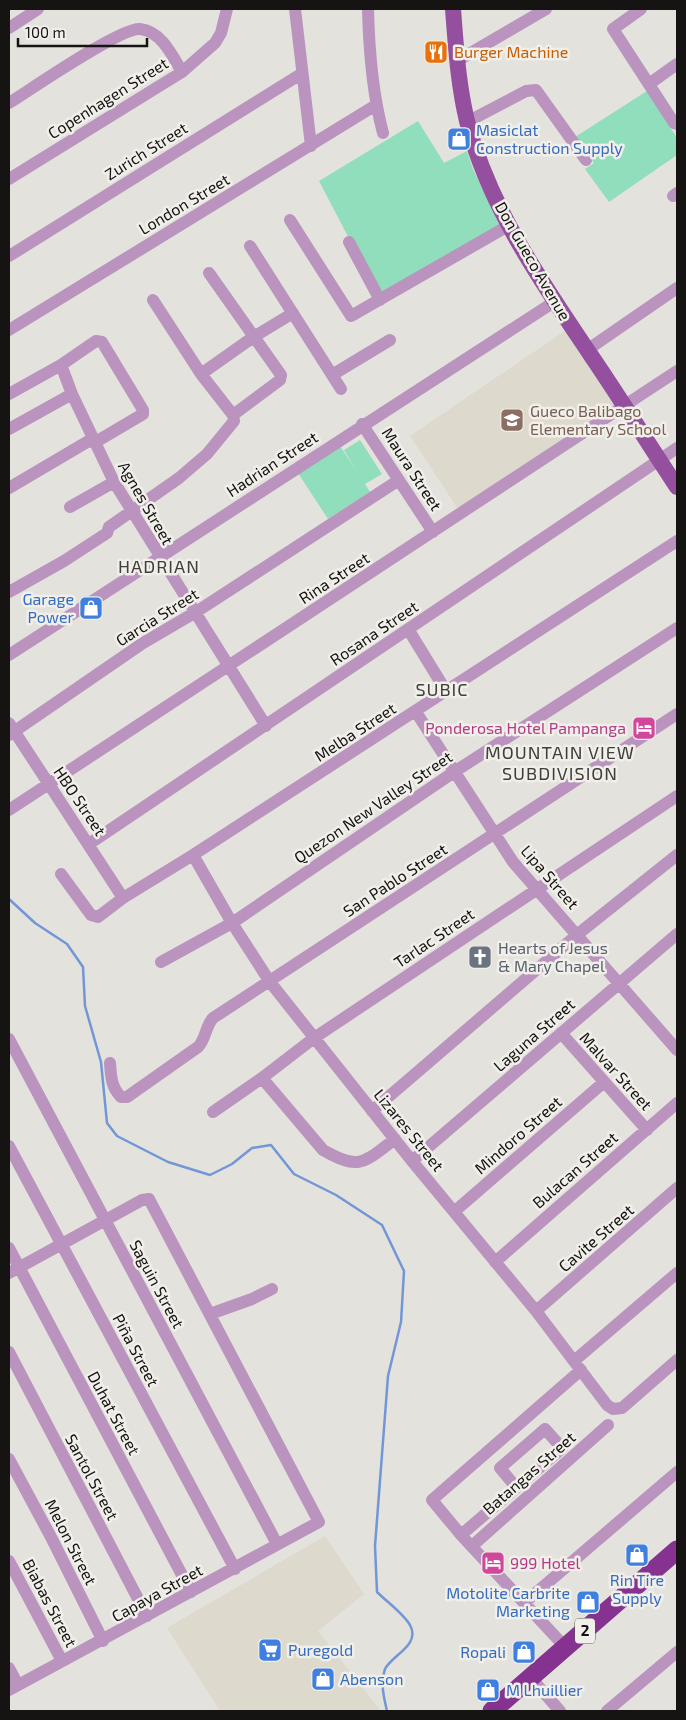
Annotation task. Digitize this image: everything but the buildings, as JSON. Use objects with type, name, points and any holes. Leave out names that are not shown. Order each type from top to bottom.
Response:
[{"type":"highway","name":"2","points":[[492,1711],[674,1558]]},
{"type":"main road","name":"Don Gueco Avenue","points":[[453,9],[457,61],[467,122],[482,168],[508,226],[554,302],[625,406],[677,487]]},
{"type":"street","name":"Copenhagen Street","points":[[9,179],[182,72],[215,43],[221,33],[227,9]]},
{"type":"street","points":[[295,9],[301,74],[311,146]]},
{"type":"street","points":[[368,9],[370,60],[376,105],[383,134]]},
{"type":"street","points":[[457,61],[546,9]]},
{"type":"street","points":[[640,9],[613,29],[674,123],[677,124]]},
{"type":"street","points":[[10,23],[35,10]]},
{"type":"street","points":[[9,103],[85,54],[129,30],[140,29],[154,34],[169,49],[182,72]]},
{"type":"street","points":[[648,84],[677,64]]},
{"type":"street","name":"Zurich Street","points":[[9,256],[301,74]]},
{"type":"street","points":[[467,122],[526,91],[536,90],[586,160]]},
{"type":"street","name":"London Street","points":[[9,330],[376,105]]},
{"type":"street","points":[[290,220],[349,315],[354,315],[508,226]]},
{"type":"street","points":[[349,242],[380,300]]},
{"type":"street","points":[[250,246],[341,389]]},
{"type":"street","points":[[209,273],[281,378],[233,414]]},
{"type":"street","points":[[587,350],[677,288]]},
{"type":"street","points":[[9,592],[64,562],[107,533],[109,527],[178,478],[207,454],[234,421],[233,414],[202,374],[153,300]]},
{"type":"street","name":"Hadrian Street","points":[[9,655],[362,424],[554,302]]},
{"type":"street","points":[[202,374],[252,338],[293,313]]},
{"type":"street","points":[[332,375],[390,340]]},
{"type":"street","points":[[9,394],[62,364],[96,341],[102,342],[143,410],[141,415],[9,488]]},
{"type":"street","name":"Agnes Street","points":[[62,364],[72,394],[114,482],[266,726]]},
{"type":"street","name":"Rina Street","points":[[9,810],[677,371]]},
{"type":"street","points":[[9,429],[72,394]]},
{"type":"street","name":"Maura Street","points":[[362,424],[433,532]]},
{"type":"street","name":"Rosana Street","points":[[90,844],[677,448]]},
{"type":"street","name":"Garcia Street","points":[[11,730],[143,643],[196,612],[399,480]]},
{"type":"street","points":[[70,507],[114,482]]},
{"type":"street","name":"Melba Street","points":[[61,874],[94,917],[100,916],[123,898],[193,856],[677,541]]},
{"type":"street","name":"Quezon New Valley Street","points":[[162,962],[232,923],[454,772],[677,628]]},
{"type":"street","points":[[408,629],[446,691]]},
{"type":"street","name":"Lipa Street","points":[[416,712],[494,834],[536,889],[578,934],[677,1050]]},
{"type":"street","name":"San Pablo Street","points":[[110,1063],[112,1082],[121,1097],[127,1097],[203,1042],[206,1026],[213,1018],[677,714]]},
{"type":"street","name":"HBO Street","points":[[11,730],[90,844],[123,898]]},
{"type":"street","name":"Tarlac Street","points":[[212,1112],[262,1078],[314,1038],[677,796]]},
{"type":"street","points":[[372,1111],[578,934],[677,855]]},
{"type":"street","name":"Lizares Street","points":[[193,856],[232,923],[270,982],[412,1161],[536,1312],[607,1405],[618,1410],[677,1360]]},
{"type":"street","name":"Laguna Street","points":[[412,1161],[677,934]]},
{"type":"street","name":"Malvar Street","points":[[561,1033],[603,1083],[647,1130]]},
{"type":"street","name":"Saguin Street","points":[[9,1039],[277,1544]]},
{"type":"street","points":[[262,1078],[323,1150],[335,1157],[348,1162],[366,1161],[395,1139]]},
{"type":"street","name":"Mindoro Street","points":[[455,1211],[603,1083]]},
{"type":"street","name":"Bulacan Street","points":[[495,1262],[677,1103]]},
{"type":"street","name":"Piña Street","points":[[9,1146],[234,1569]]},
{"type":"street","name":"Cavite Street","points":[[536,1312],[677,1188]]},
{"type":"street","points":[[14,1270],[142,1200],[148,1199],[210,1314],[252,1299],[272,1289]]},
{"type":"street","name":"Duhat Street","points":[[9,1248],[14,1270],[191,1592]]},
{"type":"street","points":[[566,1648],[461,1535],[432,1500],[677,1273]]},
{"type":"street","name":"Capaya Street","points":[[13,1687],[102,1641],[319,1522],[210,1314]]},
{"type":"street","name":"Santol Street","points":[[9,1352],[147,1616]]},
{"type":"street","name":"Batangas Street","points":[[472,1546],[608,1425]]},
{"type":"street","points":[[461,1535],[516,1488],[562,1448],[545,1429],[500,1468],[516,1488]]},
{"type":"street","name":"Melon Street","points":[[9,1459],[52,1538],[102,1641]]},
{"type":"street","points":[[524,1603],[677,1472]]},
{"type":"street","name":"Biabas Street","points":[[9,1561],[62,1661]]},
{"type":"street","points":[[607,1711],[677,1652]]},
{"type":"street","points":[[9,1668],[13,1687]]},
{"type":"street","points":[[531,1678],[560,1711]]},
{"type":"shaded area","name":"Gueco Balibago Elementary School","points":[[566,330],[615,404],[458,509],[410,436]]},
{"type":"shaded area","points":[[325,1536],[364,1594],[318,1631],[381,1711],[220,1711],[167,1628]]},
{"type":"green space","points":[[647,91],[677,138],[677,155],[609,202],[585,169],[594,163],[575,137]]},
{"type":"green space","points":[[418,121],[444,163],[467,151],[473,169],[500,226],[378,294],[319,181]]},
{"type":"green space","points":[[360,440],[382,474],[365,484],[370,492],[328,519],[298,473],[340,446],[356,470],[344,450]]},
{"type":"waterway","points":[[9,899],[35,923],[67,944],[83,967],[85,1006],[101,1062],[107,1123],[117,1136],[168,1162],[210,1175],[232,1164],[252,1148],[271,1145],[294,1174],[336,1195],[382,1225],[404,1271],[401,1322],[388,1376],[375,1546],[377,1592],[410,1625],[412,1638],[409,1644],[385,1669],[383,1685],[387,1711]]},
{"type":"place","name":"Burger Machine","points":[[436,52]]},
{"type":"place","name":"Masiclat Construction Supply","points":[[459,139]]},
{"type":"place","name":"Gueco Balibago Elementary School","points":[[512,420]]},
{"type":"place","name":"Garage Power","points":[[91,608]]},
{"type":"place","name":"Ponderosa Hotel Pampanga","points":[[644,728]]},
{"type":"place","name":"Hearts of Jesus & Mary Chapel","points":[[480,957]]},
{"type":"place","name":"Rin Tire Supply","points":[[637,1555]]},
{"type":"place","name":"999 Hotel","points":[[493,1563]]},
{"type":"place","name":"Motolite Carbrite Marketing","points":[[588,1602]]},
{"type":"place","name":"Puregold","points":[[270,1650]]},
{"type":"place","name":"Ropali","points":[[524,1652]]},
{"type":"place","name":"Abenson","points":[[323,1679]]},
{"type":"place","name":"M Lhuillier","points":[[488,1690]]},
{"type":"district","name":"HADRIAN","points":[[159,567]]},
{"type":"district","name":"SUBIC","points":[[442,690]]},
{"type":"district","name":"MOUNTAIN VIEW SUBDIVISION","points":[[560,763]]}]
